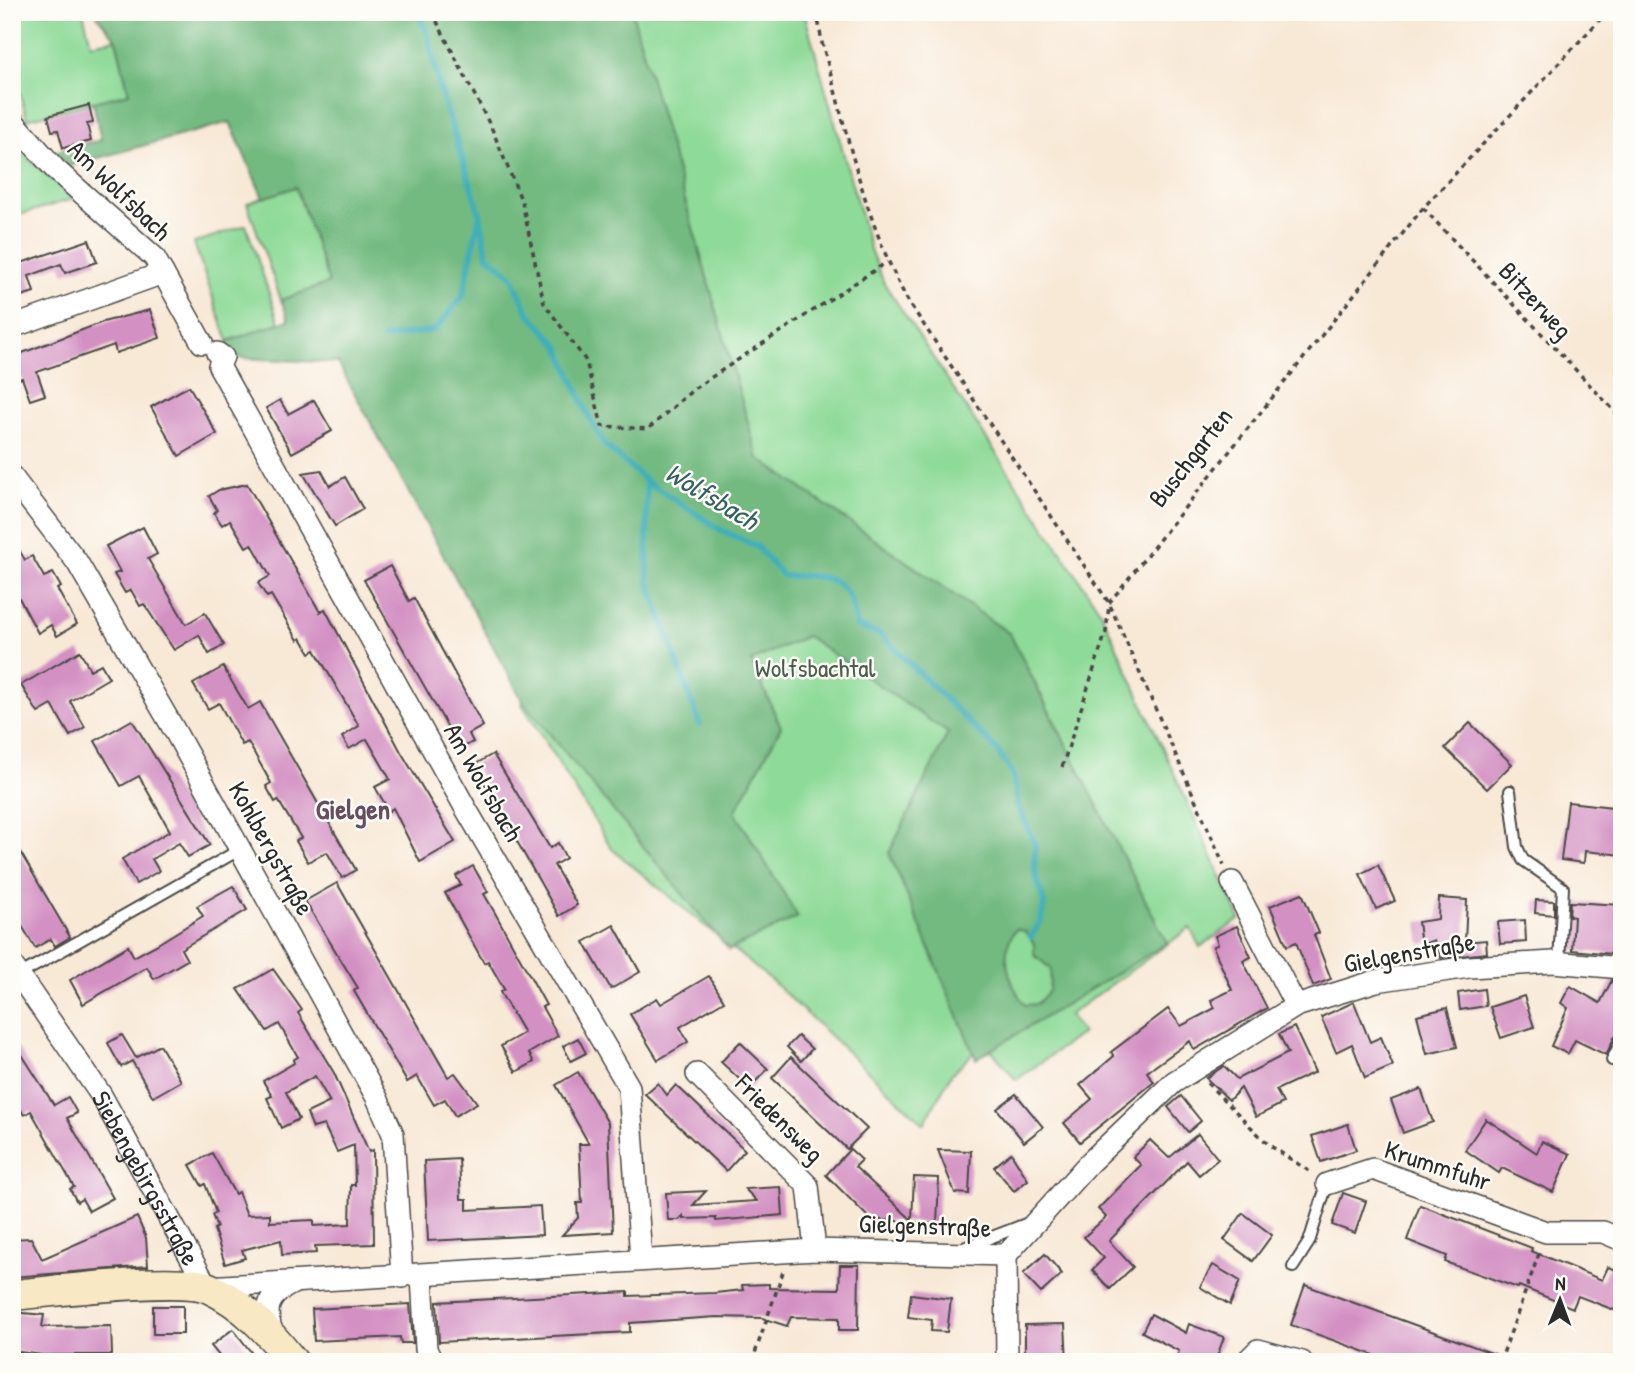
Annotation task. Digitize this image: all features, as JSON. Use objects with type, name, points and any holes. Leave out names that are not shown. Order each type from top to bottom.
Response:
[{"type":"main road","points":[[12,1295],[164,1283],[208,1287]]},
{"type":"main road","name":"Siebengebirgsstraße","points":[[208,1287],[244,1310],[284,1350]]},
{"type":"street","name":"Am Wolfsbach","points":[[12,120],[55,169],[154,257],[209,348],[223,357],[219,366],[293,501],[466,808],[629,1087],[641,1259]]},
{"type":"street","points":[[12,327],[163,273]]},
{"type":"street","name":"Kohlbergstraße","points":[[12,477],[77,562],[242,849],[356,1056],[393,1134],[412,1276],[426,1349],[432,1362]]},
{"type":"street","points":[[1232,883],[1296,1006]]},
{"type":"street","name":"Gielgenstraße","points":[[208,1287],[815,1250],[1006,1255],[1089,1163],[1174,1082],[1296,1006],[1376,981],[1469,967],[1559,963],[1622,968]]},
{"type":"street","name":"Siebengebirgsstraße","points":[[16,970],[101,1095],[208,1287]]},
{"type":"street","name":"Friedensweg","points":[[697,1074],[808,1186],[815,1250]]},
{"type":"street","name":"Krummfuhr","points":[[1327,1184],[1373,1169],[1546,1233],[1603,1231],[1622,1240]]},
{"type":"street","points":[[1006,1255],[1007,1362]]},
{"type":"street","points":[[284,1350],[266,1315],[270,1302],[279,1290],[297,1281]]},
{"type":"street","points":[[1246,1362],[1258,1350],[1302,1362]]},
{"type":"lane","points":[[1510,791],[1517,846],[1523,860],[1563,888],[1559,963]]},
{"type":"lane","name":"Siebengebirgsstraße","points":[[16,970],[242,849]]},
{"type":"lane","points":[[1612,1060],[1622,1040]]},
{"type":"lane","points":[[1293,1267],[1309,1242],[1327,1184]]},
{"type":"lane","points":[[949,1254],[1037,1219]]},
{"type":"path","points":[[432,12],[497,141],[522,202],[544,303],[586,361],[601,426],[648,429],[695,388],[887,262]]},
{"type":"path","points":[[817,12],[822,43],[874,228],[887,262],[908,301],[1109,603],[1232,883]]},
{"type":"path","name":"Buschgarten","points":[[1109,603],[1423,208],[1607,12]]},
{"type":"path","name":"Bitzerweg","points":[[1423,208],[1622,419]]},
{"type":"path","points":[[1062,767],[1105,632],[1109,603]]},
{"type":"path","points":[[1194,1068],[1269,1145],[1327,1184]]},
{"type":"path","points":[[1500,1362],[1546,1233]]},
{"type":"path","points":[[751,1362],[791,1251]]},
{"type":"green space","points":[[12,12],[83,12],[91,44],[116,39],[129,93],[27,119],[12,64]]},
{"type":"green space","name":"Wolfsbachtal","points":[[94,12],[632,12],[758,458],[1010,634],[1167,943],[976,1059],[889,853],[948,733],[807,636],[751,661],[781,727],[735,812],[798,917],[729,950],[524,703],[338,363],[223,357],[228,341],[289,320],[281,300],[329,283],[296,187],[263,198],[230,122],[69,166],[54,152],[101,140],[93,102],[129,93],[116,39]],"holes":[[[1016,929],[1026,932],[1034,944],[1034,955],[1051,969],[1049,991],[1037,1004],[1025,1005],[1010,978],[1007,957],[1008,947]]]},
{"type":"green space","name":"Wolfsbachtal","points":[[98,12],[804,12],[871,252],[884,283],[1102,614],[1240,919],[1200,947],[1190,928],[1069,1015],[1082,1033],[1016,1080],[985,1042],[952,1073],[924,1124],[773,982],[612,849],[522,704],[534,689],[355,36],[144,74]]},
{"type":"green space","points":[[13,144],[73,199],[12,217]]},
{"type":"green space","points":[[296,186],[329,283],[281,300],[247,203]]},
{"type":"green space","points":[[246,225],[279,323],[228,341],[194,243]]},
{"type":"building","points":[[89,105],[93,123],[87,124],[91,141],[63,148],[58,130],[52,131],[48,116]]},
{"type":"building","points":[[89,240],[97,262],[65,273],[61,264],[29,276],[34,292],[12,299],[12,266]]},
{"type":"building","points":[[150,310],[160,338],[116,353],[114,345],[37,372],[45,395],[30,400],[22,378],[12,381],[12,357],[103,322]]},
{"type":"building","points":[[189,386],[217,434],[179,456],[151,407]]},
{"type":"building","points":[[280,400],[288,414],[314,400],[332,431],[292,453],[266,408]]},
{"type":"building","points":[[321,470],[330,486],[345,477],[363,509],[335,526],[303,473]]},
{"type":"building","points":[[247,484],[320,612],[325,609],[401,752],[455,842],[420,862],[393,808],[389,811],[375,787],[390,779],[367,739],[349,749],[342,737],[359,726],[315,650],[310,653],[301,638],[298,640],[271,595],[267,597],[258,583],[270,576],[252,544],[246,547],[230,520],[222,525],[214,513],[217,510],[209,496],[219,490]]},
{"type":"building","points":[[143,527],[157,554],[148,559],[186,624],[205,613],[224,645],[209,654],[199,635],[174,650],[144,604],[140,606],[131,590],[125,593],[114,574],[120,572],[106,546]]},
{"type":"building","points":[[12,538],[25,560],[32,556],[44,577],[53,573],[61,587],[57,589],[77,624],[57,636],[51,625],[38,633],[12,585]]},
{"type":"building","points":[[390,566],[409,601],[414,598],[483,726],[469,734],[473,742],[460,749],[364,580]]},
{"type":"building","points":[[80,651],[90,670],[101,664],[109,678],[70,701],[85,727],[70,736],[52,705],[38,713],[21,685]]},
{"type":"building","points":[[223,667],[248,709],[260,702],[356,870],[342,878],[327,852],[308,862],[296,841],[301,838],[278,800],[275,802],[266,786],[271,783],[248,742],[242,745],[219,703],[208,709],[193,684]]},
{"type":"building","points":[[132,720],[210,845],[188,857],[179,843],[152,859],[159,871],[136,884],[122,859],[170,831],[139,776],[121,786],[95,741]]},
{"type":"building","points":[[1470,723],[1512,764],[1487,789],[1445,748]]},
{"type":"building","points":[[493,754],[550,848],[558,843],[566,858],[554,865],[577,905],[559,916],[474,765]]},
{"type":"building","points":[[1568,802],[1621,808],[1617,834],[1622,834],[1622,855],[1585,851],[1584,863],[1561,860]]},
{"type":"building","points":[[12,838],[70,937],[55,946],[51,939],[35,948],[12,909]]},
{"type":"building","points":[[1378,865],[1395,901],[1376,909],[1360,874]]},
{"type":"building","points":[[473,866],[488,892],[484,894],[546,1005],[542,1007],[558,1036],[529,1053],[534,1062],[516,1072],[501,1046],[524,1033],[500,992],[504,989],[488,961],[484,963],[445,893],[461,885],[456,876]]},
{"type":"building","points":[[337,883],[448,1077],[455,1073],[477,1103],[455,1116],[445,1099],[434,1105],[417,1076],[407,1082],[354,991],[358,988],[305,901]]},
{"type":"building","points":[[233,886],[247,910],[181,949],[187,960],[154,979],[147,967],[83,1004],[70,980],[128,946],[134,957],[156,945],[203,916],[197,906]]},
{"type":"building","points":[[1302,893],[1319,933],[1314,935],[1331,979],[1313,986],[1296,942],[1287,946],[1270,906]]},
{"type":"building","points":[[1439,898],[1467,900],[1465,942],[1486,940],[1487,953],[1441,958],[1434,940],[1421,945],[1418,922],[1438,919]]},
{"type":"building","points":[[1536,900],[1554,901],[1554,915],[1535,913]]},
{"type":"building","points":[[1570,902],[1622,905],[1622,955],[1572,950],[1574,917],[1569,916]]},
{"type":"building","points":[[1525,920],[1526,942],[1500,944],[1498,922]]},
{"type":"building","points":[[614,925],[640,972],[611,989],[584,942]]},
{"type":"building","points":[[1237,926],[1251,957],[1243,961],[1267,1008],[1194,1050],[1190,1041],[1147,1072],[1154,1082],[1080,1142],[1064,1123],[1092,1099],[1080,1085],[1114,1056],[1111,1052],[1168,1009],[1181,1026],[1215,1008],[1211,1000],[1232,990],[1213,947],[1218,944],[1215,936]]},
{"type":"building","points":[[273,969],[302,1010],[298,1013],[334,1073],[369,1152],[373,1150],[374,1244],[315,1246],[316,1253],[282,1255],[281,1240],[242,1250],[245,1258],[225,1264],[214,1229],[217,1227],[212,1215],[216,1213],[205,1184],[202,1186],[190,1165],[212,1153],[235,1194],[238,1192],[247,1215],[270,1214],[270,1222],[314,1220],[314,1226],[350,1224],[351,1185],[355,1185],[354,1145],[337,1152],[324,1125],[313,1128],[307,1113],[330,1102],[315,1076],[286,1092],[299,1119],[281,1128],[267,1098],[272,1096],[263,1081],[294,1063],[293,1060],[298,1057],[279,1024],[267,1031],[238,989]]},
{"type":"building","points":[[709,976],[724,1001],[680,1027],[688,1042],[658,1060],[630,1014],[657,998],[661,1004]]},
{"type":"building","points":[[1612,980],[1622,981],[1622,1032],[1615,1036],[1606,1055],[1575,1040],[1568,1054],[1551,1046],[1568,1008],[1561,1003],[1570,986],[1600,1003]]},
{"type":"building","points":[[1484,989],[1486,1006],[1460,1010],[1458,993]]},
{"type":"building","points":[[1524,996],[1534,1027],[1501,1038],[1490,1007]]},
{"type":"building","points":[[1354,1002],[1370,1042],[1381,1037],[1393,1066],[1365,1078],[1352,1044],[1336,1052],[1321,1017]]},
{"type":"building","points":[[1447,1008],[1457,1047],[1427,1054],[1417,1015]]},
{"type":"building","points":[[1294,1027],[1315,1072],[1276,1090],[1283,1103],[1256,1117],[1241,1088],[1229,1100],[1206,1078],[1224,1066],[1237,1079],[1288,1053],[1279,1034]]},
{"type":"building","points":[[122,1035],[136,1058],[160,1045],[181,1081],[153,1097],[132,1061],[121,1067],[108,1043]]},
{"type":"building","points":[[798,1036],[812,1049],[801,1061],[787,1047]]},
{"type":"building","points":[[578,1038],[586,1053],[571,1061],[563,1046]]},
{"type":"building","points":[[12,1039],[54,1105],[68,1097],[77,1113],[67,1118],[113,1198],[89,1211],[82,1199],[77,1202],[70,1189],[74,1187],[31,1111],[24,1115],[12,1096]]},
{"type":"building","points":[[740,1042],[768,1069],[749,1088],[721,1062]]},
{"type":"building","points":[[791,1057],[867,1129],[847,1149],[772,1078]]},
{"type":"building","points":[[578,1072],[608,1123],[613,1232],[562,1235],[578,1218],[577,1203],[582,1203],[579,1144],[589,1144],[556,1085]]},
{"type":"building","points":[[658,1083],[667,1095],[676,1085],[745,1150],[726,1171],[645,1094]]},
{"type":"building","points":[[1421,1089],[1433,1122],[1403,1133],[1391,1100]]},
{"type":"building","points":[[1016,1094],[1043,1127],[1024,1142],[997,1109]]},
{"type":"building","points":[[1181,1096],[1201,1121],[1188,1132],[1168,1107]]},
{"type":"building","points":[[1486,1119],[1537,1153],[1542,1141],[1570,1154],[1553,1192],[1502,1168],[1499,1173],[1465,1150]]},
{"type":"building","points":[[1348,1124],[1356,1150],[1321,1162],[1312,1136]]},
{"type":"building","points":[[1198,1134],[1218,1159],[1199,1175],[1187,1161],[1109,1241],[1133,1267],[1110,1289],[1092,1270],[1104,1258],[1084,1237],[1106,1217],[1098,1209],[1141,1165],[1133,1157],[1150,1140],[1169,1158]]},
{"type":"building","points":[[850,1149],[862,1160],[855,1167],[912,1220],[914,1177],[939,1178],[937,1224],[870,1219],[826,1175]]},
{"type":"building","points":[[938,1150],[971,1151],[969,1194],[955,1193]]},
{"type":"building","points":[[1011,1153],[1028,1180],[1014,1191],[994,1167]]},
{"type":"building","points":[[459,1159],[461,1199],[467,1199],[467,1210],[540,1206],[542,1235],[428,1241],[424,1161]]},
{"type":"building","points":[[781,1187],[783,1215],[716,1221],[716,1218],[683,1219],[683,1216],[679,1220],[668,1220],[666,1193],[706,1191],[693,1205],[757,1201],[745,1189]]},
{"type":"building","points":[[1343,1193],[1366,1201],[1355,1233],[1332,1225]]},
{"type":"building","points":[[1420,1205],[1532,1248],[1531,1251],[1602,1280],[1608,1267],[1622,1272],[1622,1313],[1578,1296],[1573,1308],[1519,1286],[1518,1288],[1445,1262],[1447,1256],[1407,1240]]},
{"type":"building","points":[[1243,1213],[1272,1235],[1253,1261],[1224,1240]]},
{"type":"building","points":[[137,1217],[146,1238],[148,1266],[12,1277],[12,1239],[31,1238],[42,1259]]},
{"type":"building","points":[[1045,1254],[1062,1274],[1041,1293],[1023,1274]]},
{"type":"building","points":[[840,1265],[859,1265],[858,1330],[839,1330],[839,1318],[791,1317],[787,1326],[762,1318],[716,1317],[630,1323],[630,1332],[439,1342],[437,1302],[628,1292],[628,1296],[715,1293],[743,1290],[742,1285],[769,1284],[769,1288],[839,1289]]},
{"type":"building","points":[[1213,1265],[1240,1281],[1230,1305],[1200,1287]]},
{"type":"building","points":[[1305,1285],[1511,1362],[1393,1362],[1291,1325]]},
{"type":"building","points":[[911,1294],[951,1299],[947,1332],[931,1331],[932,1320],[908,1317]]},
{"type":"building","points":[[410,1304],[413,1343],[401,1343],[400,1337],[314,1341],[312,1309]]},
{"type":"building","points":[[153,1306],[183,1306],[183,1334],[153,1334]]},
{"type":"building","points":[[12,1312],[44,1315],[42,1327],[111,1326],[112,1355],[42,1355],[12,1351]]},
{"type":"building","points":[[1151,1314],[1186,1333],[1189,1324],[1224,1337],[1215,1362],[1175,1362],[1179,1351],[1142,1332]]},
{"type":"building","points":[[1065,1324],[1067,1362],[1025,1360],[1025,1325]]},
{"type":"building","points":[[233,1329],[251,1352],[238,1362],[224,1362],[211,1346]]},
{"type":"waterway","name":"Wolfsbach","points":[[417,12],[428,34],[439,86],[480,214],[487,255],[512,276],[528,312],[559,346],[587,413],[604,444],[646,481],[721,530],[756,546],[783,576],[824,578],[843,588],[854,609],[856,626],[881,635],[997,750],[1013,774],[1018,805],[1035,845],[1035,872],[1044,902],[1041,920],[1031,937]]},
{"type":"waterway","points":[[383,338],[435,330],[463,296],[479,218]]},
{"type":"waterway","points":[[646,481],[648,581],[700,725]]},
{"type":"district","name":"Gielgen","points":[[353,809]]}]
